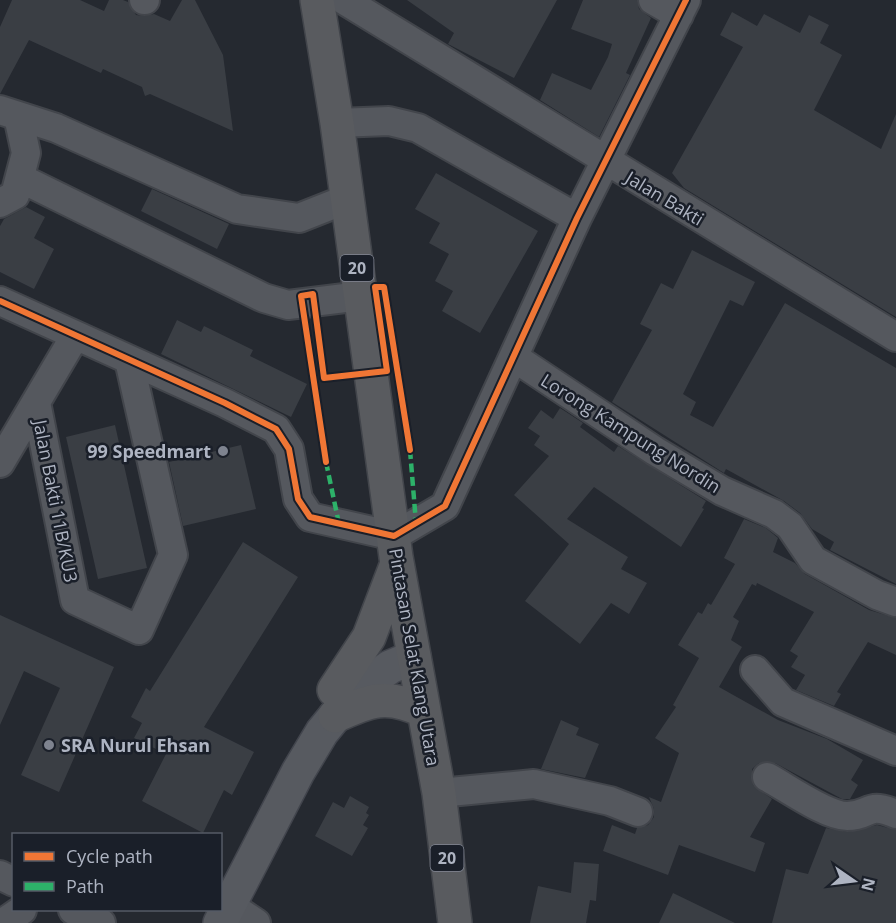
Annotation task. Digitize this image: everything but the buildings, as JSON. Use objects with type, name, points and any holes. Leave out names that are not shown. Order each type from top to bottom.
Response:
[{"type":"highway","name":"Pintasan Selat Klang Utara","points":[[317,0],[337,123],[396,549],[439,793],[455,923]]},
{"type":"highway","points":[[335,703],[376,622],[396,549]]},
{"type":"highway","points":[[335,703],[384,699],[411,705],[424,711]]},
{"type":"main road","points":[[225,914],[335,703],[354,693],[413,649]]},
{"type":"street","name":"Jalan Bakti","points":[[344,0],[896,337]]},
{"type":"street","points":[[0,301],[276,429],[289,449],[298,499],[310,517],[396,549],[445,506],[515,358],[577,218],[682,8],[652,0]]},
{"type":"street","points":[[0,203],[15,195],[26,153],[9,113]]},
{"type":"street","points":[[9,113],[56,128],[237,208],[299,218],[347,199]]},
{"type":"street","points":[[337,123],[389,121],[418,128],[577,218]]},
{"type":"street","points":[[20,178],[264,298],[288,305],[361,296]]},
{"type":"street","points":[[0,462],[75,336]]},
{"type":"street","name":"Lorong Kampung Nordin","points":[[515,358],[655,451],[722,491],[774,514],[790,526],[813,560],[877,595],[896,602]]},
{"type":"street","name":"Jalan Bakti 11B/KU3","points":[[36,402],[75,600],[139,630],[173,555],[129,360]]},
{"type":"street","points":[[755,670],[783,702],[896,752]]},
{"type":"street","points":[[767,777],[834,814],[849,816],[880,807],[896,814]]},
{"type":"street","points":[[439,793],[534,784],[610,801],[638,812]]},
{"type":"street","points":[[3,923],[19,911]]},
{"type":"street","points":[[76,911],[101,923]]},
{"type":"street","points":[[225,914],[256,923]]},
{"type":"marked path","points":[[410,450],[416,523]]},
{"type":"marked path","points":[[326,462],[339,524]]},
{"type":"cycle path","points":[[0,301],[225,403],[276,429],[289,449],[298,499],[310,517],[394,536],[445,506],[577,218],[686,0]]},
{"type":"cycle path","points":[[326,462],[301,296],[313,294],[324,378],[387,371],[375,287],[384,287],[410,450]]},
{"type":"place","name":"99 Speedmart","points":[[223,451]]},
{"type":"place","name":"SRA Nurul Ehsan","points":[[49,745]]}]
